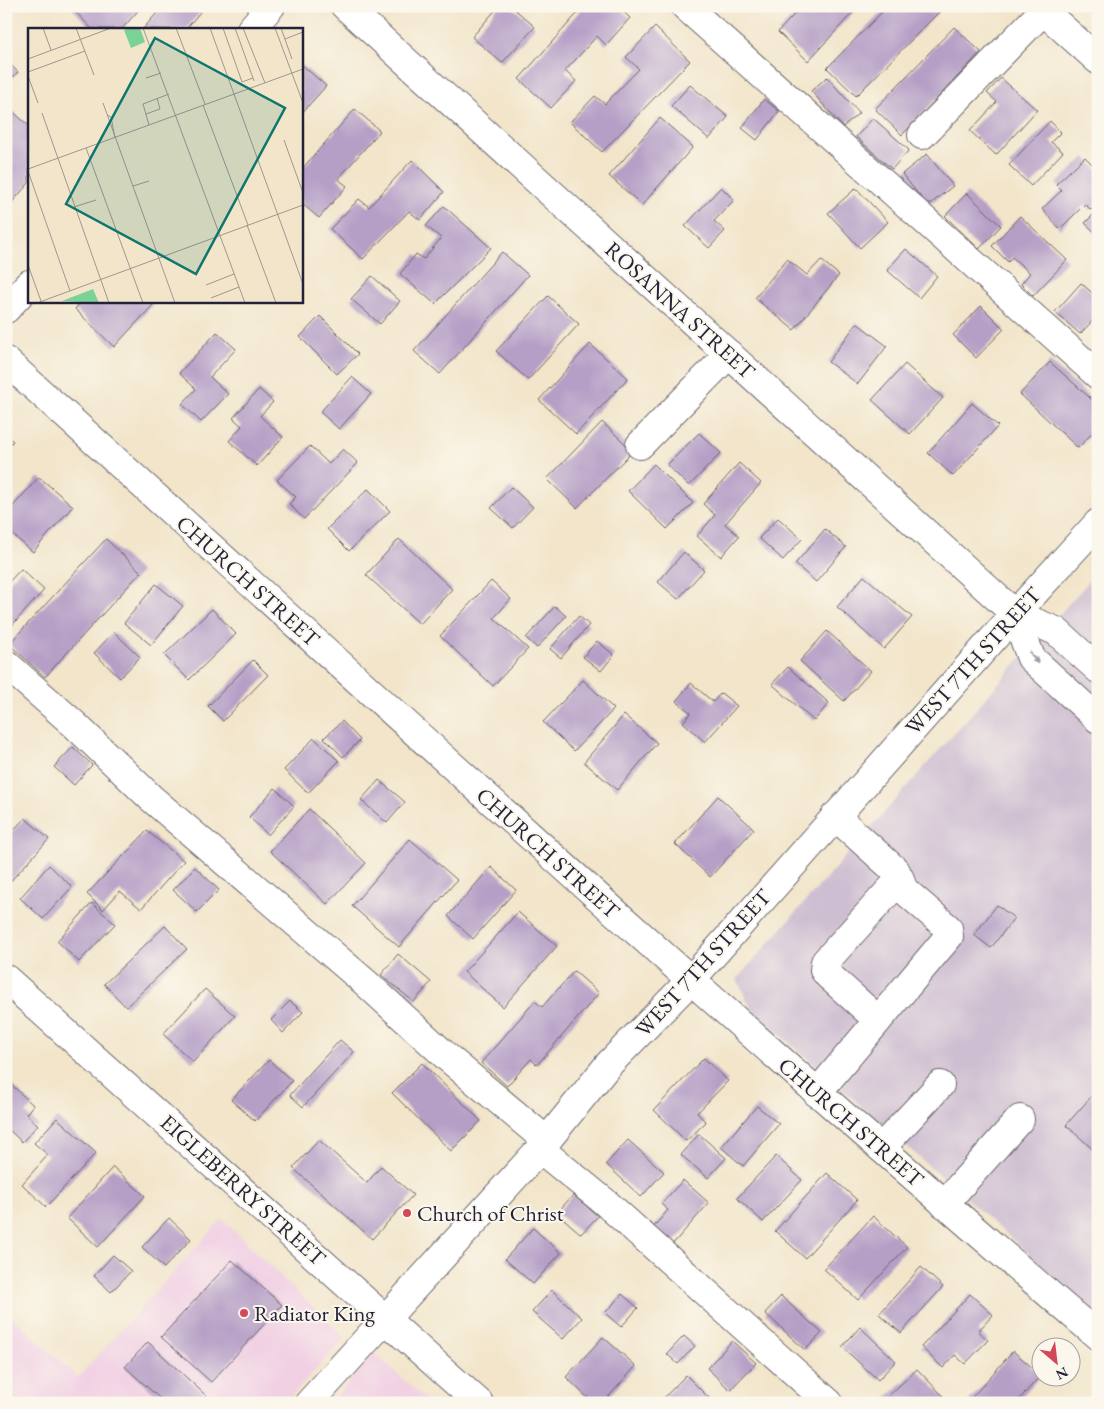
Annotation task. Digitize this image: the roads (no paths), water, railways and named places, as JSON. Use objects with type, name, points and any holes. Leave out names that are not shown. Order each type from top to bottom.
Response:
[{"type":"street","points":[[252,28],[271,6]]},
{"type":"street","name":"ROSANNA STREET","points":[[345,6],[1015,614],[1056,631],[1098,669]]},
{"type":"street","points":[[685,6],[1098,375]]},
{"type":"street","points":[[922,135],[1040,9],[1098,60]]},
{"type":"street","points":[[6,309],[28,285]]},
{"type":"street","points":[[640,445],[729,354]]},
{"type":"street","name":"CHURCH STREET","points":[[6,362],[690,981],[944,1204],[1098,1336]]},
{"type":"street","name":"WEST 7TH STREET","points":[[309,1403],[543,1145],[609,1064],[690,981],[1098,523]]},
{"type":"street","name":"ROSANNA STREET","points":[[1015,614],[1032,658],[1098,719]]},
{"type":"street","points":[[6,664],[75,725],[151,798],[360,978],[606,1203],[829,1403]]},
{"type":"street","points":[[817,1093],[949,936],[948,928],[904,890],[896,871],[835,816]]},
{"type":"street","points":[[878,1020],[828,975],[824,970],[825,962],[900,879]]},
{"type":"street","name":"EIGLEBERRY STREET","points":[[6,979],[479,1403]]},
{"type":"street","points":[[881,1148],[940,1085]]},
{"type":"street","points":[[944,1204],[1020,1119]]},
{"type":"place","name":"Church of Christ","points":[[407,1213]]},
{"type":"place","name":"Radiator King","points":[[244,1313]]}]
